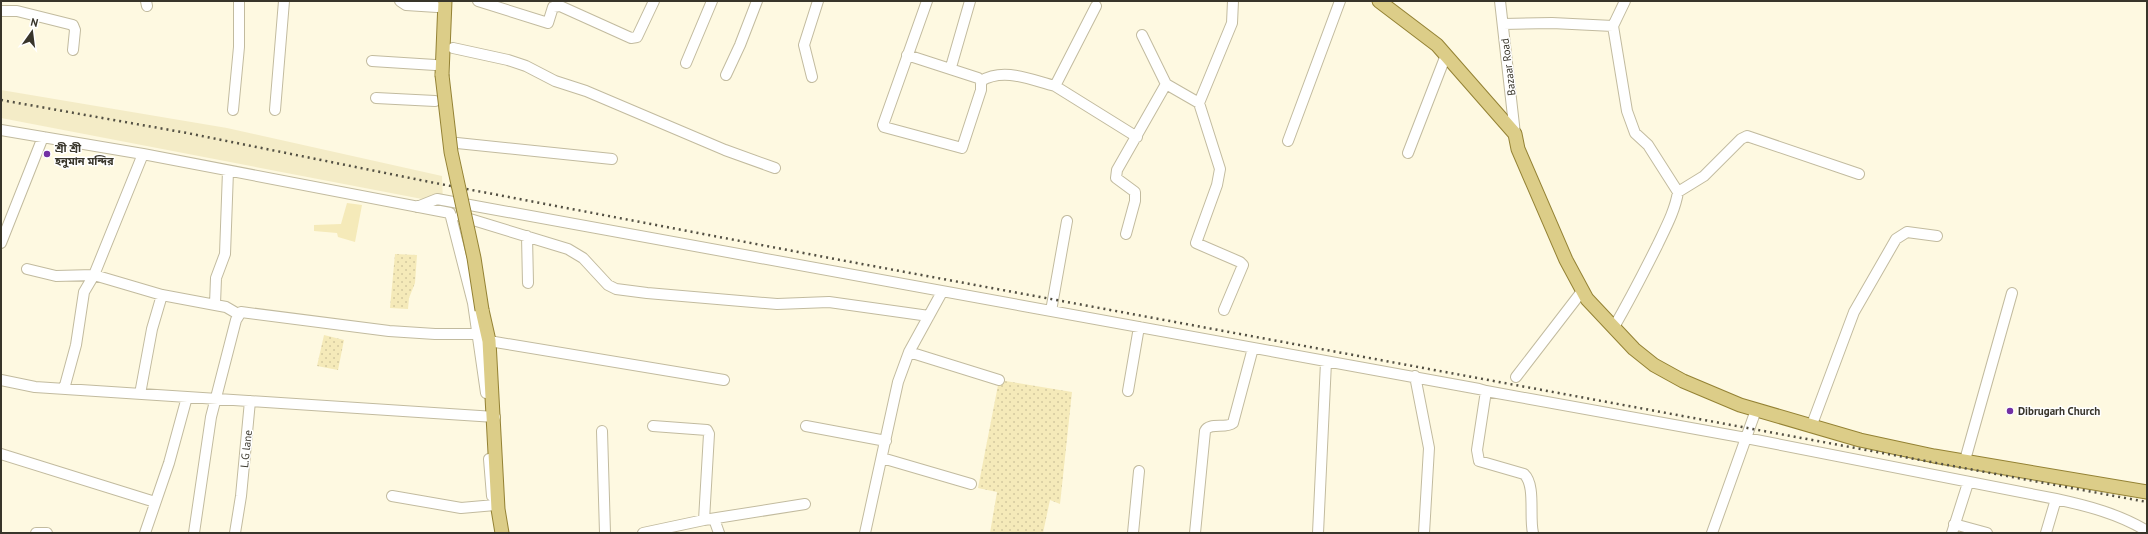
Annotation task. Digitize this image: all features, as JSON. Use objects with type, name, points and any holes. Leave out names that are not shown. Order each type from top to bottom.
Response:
[{"type":"main road","points":[[1379,1],[1437,45],[1515,134],[1518,149],[1566,260],[1587,299],[1634,349],[1654,365],[1712,395],[1811,427],[1934,456],[2147,492]]},
{"type":"main road","points":[[441,4],[439,70],[451,152],[474,258],[482,310],[489,342],[496,507],[502,533]]},
{"type":"street","points":[[233,110],[239,58],[239,1]]},
{"type":"street","points":[[275,110],[284,1]]},
{"type":"street","points":[[400,1],[406,5],[441,4]]},
{"type":"street","points":[[478,1],[548,23],[553,7],[560,6],[631,38],[637,37],[654,1]]},
{"type":"street","points":[[686,63],[712,1]]},
{"type":"street","points":[[726,75],[740,45],[757,1]]},
{"type":"street","points":[[812,77],[805,40],[818,1]]},
{"type":"street","points":[[928,1],[883,123],[884,127],[960,148],[981,90],[981,80]]},
{"type":"street","points":[[950,67],[970,1]]},
{"type":"street","points":[[1224,310],[1243,265],[1240,262],[1196,243],[1217,184],[1220,169],[1199,103],[1232,23],[1233,1]]},
{"type":"street","points":[[1288,140],[1340,1]]},
{"type":"street","name":"Bazaar Road","points":[[1500,1],[1515,134]]},
{"type":"street","points":[[1614,328],[1667,225],[1676,202],[1678,192],[1648,145],[1636,133],[1627,111],[1613,26],[1625,1]]},
{"type":"street","points":[[1055,86],[1096,6]]},
{"type":"street","points":[[1,11],[17,11],[73,24],[75,30],[73,50]]},
{"type":"street","points":[[1503,24],[1552,22],[1613,26]]},
{"type":"street","points":[[1142,35],[1166,84],[1199,103]]},
{"type":"street","points":[[453,48],[508,60],[526,66],[555,81],[586,91],[725,150],[775,168]]},
{"type":"street","points":[[907,55],[950,67],[981,80]]},
{"type":"street","points":[[1408,153],[1446,55]]},
{"type":"street","points":[[372,61],[439,70]]},
{"type":"street","points":[[981,80],[994,74],[1003,74],[1055,86],[1137,137]]},
{"type":"street","points":[[1126,234],[1135,202],[1135,192],[1119,180],[1116,175],[1166,84]]},
{"type":"street","points":[[376,98],[435,101]]},
{"type":"street","points":[[1,130],[142,154],[450,213],[527,236],[576,253],[612,288],[647,293],[777,304],[829,302],[929,316]]},
{"type":"street","points":[[1678,192],[1704,176],[1741,139],[1747,136],[1859,174]]},
{"type":"street","points":[[1,242],[43,137]]},
{"type":"street","points":[[456,143],[612,159]]},
{"type":"street","points":[[64,389],[76,345],[84,292],[94,275],[142,154]]},
{"type":"street","points":[[215,304],[216,278],[225,254],[228,171]]},
{"type":"street","points":[[417,207],[436,199],[1326,362],[1415,376],[1486,391],[1746,438],[1968,483],[2056,499],[2098,508],[2131,521],[2147,531]]},
{"type":"street","points":[[1,380],[35,387],[492,416],[473,303],[450,213]]},
{"type":"street","points":[[1051,312],[1067,220]]},
{"type":"street","points":[[1811,427],[1854,312],[1896,239],[1907,232],[1936,236]]},
{"type":"street","points":[[527,236],[528,283]]},
{"type":"street","points":[[27,269],[56,276],[94,275],[162,295],[215,304],[226,307],[238,314],[248,312],[389,331],[435,334],[478,334]]},
{"type":"street","points":[[1516,377],[1582,290]]},
{"type":"street","points":[[865,533],[898,382],[909,352],[942,292]]},
{"type":"street","points":[[1964,460],[2012,292]]},
{"type":"street","points":[[140,394],[152,329],[162,295]]},
{"type":"street","points":[[194,533],[210,423],[238,314]]},
{"type":"street","points":[[1128,391],[1140,327]]},
{"type":"street","points":[[489,342],[724,380]]},
{"type":"street","points":[[1196,533],[1204,431],[1209,427],[1229,426],[1233,423],[1253,348]]},
{"type":"street","points":[[909,352],[999,380]]},
{"type":"street","points":[[1318,533],[1326,362]]},
{"type":"street","points":[[1415,376],[1429,448],[1424,533]]},
{"type":"street","points":[[1486,391],[1477,450],[1478,458],[1482,463],[1524,474],[1527,477],[1530,486],[1530,522],[1533,533]]},
{"type":"street","points":[[145,533],[169,463],[187,397]]},
{"type":"street","name":"L.G lane","points":[[235,533],[241,496],[250,401]]},
{"type":"street","points":[[1712,533],[1756,410]]},
{"type":"street","points":[[653,426],[707,430],[709,434],[709,519],[719,533]]},
{"type":"street","points":[[806,426],[886,441]]},
{"type":"street","points":[[602,431],[605,533]]},
{"type":"street","points":[[1,454],[155,502]]},
{"type":"street","points":[[882,458],[971,484]]},
{"type":"street","points":[[1134,533],[1139,471]]},
{"type":"street","points":[[1968,483],[1953,529],[1987,533]]},
{"type":"street","points":[[392,496],[461,508],[496,507]]},
{"type":"street","points":[[2046,533],[2056,499]]},
{"type":"street","points":[[643,533],[709,519],[805,504]]},
{"type":"street","points":[[36,533],[47,533]]},
{"type":"shaded area","points":[[1,90],[227,128],[442,176],[443,203],[1,118]]},
{"type":"shaded area","points":[[347,203],[362,205],[355,242],[338,237],[337,233],[314,231],[314,225],[341,224]]},
{"type":"shaded area","points":[[395,254],[417,255],[415,283],[409,298],[408,309],[390,308]]},
{"type":"shaded area","points":[[324,335],[344,340],[338,370],[317,366]]},
{"type":"shaded area","points":[[999,380],[1072,392],[1060,504],[1050,500],[1043,533],[990,533],[997,492],[978,488]]},
{"type":"railway","points":[[1,100],[187,133],[435,183],[835,259],[2147,502]]},
{"type":"place","name":"শ্রী শ্রী হনুমান মন্দির","points":[[47,154]]},
{"type":"place","name":"Dibrugarh Church","points":[[2010,411]]}]
